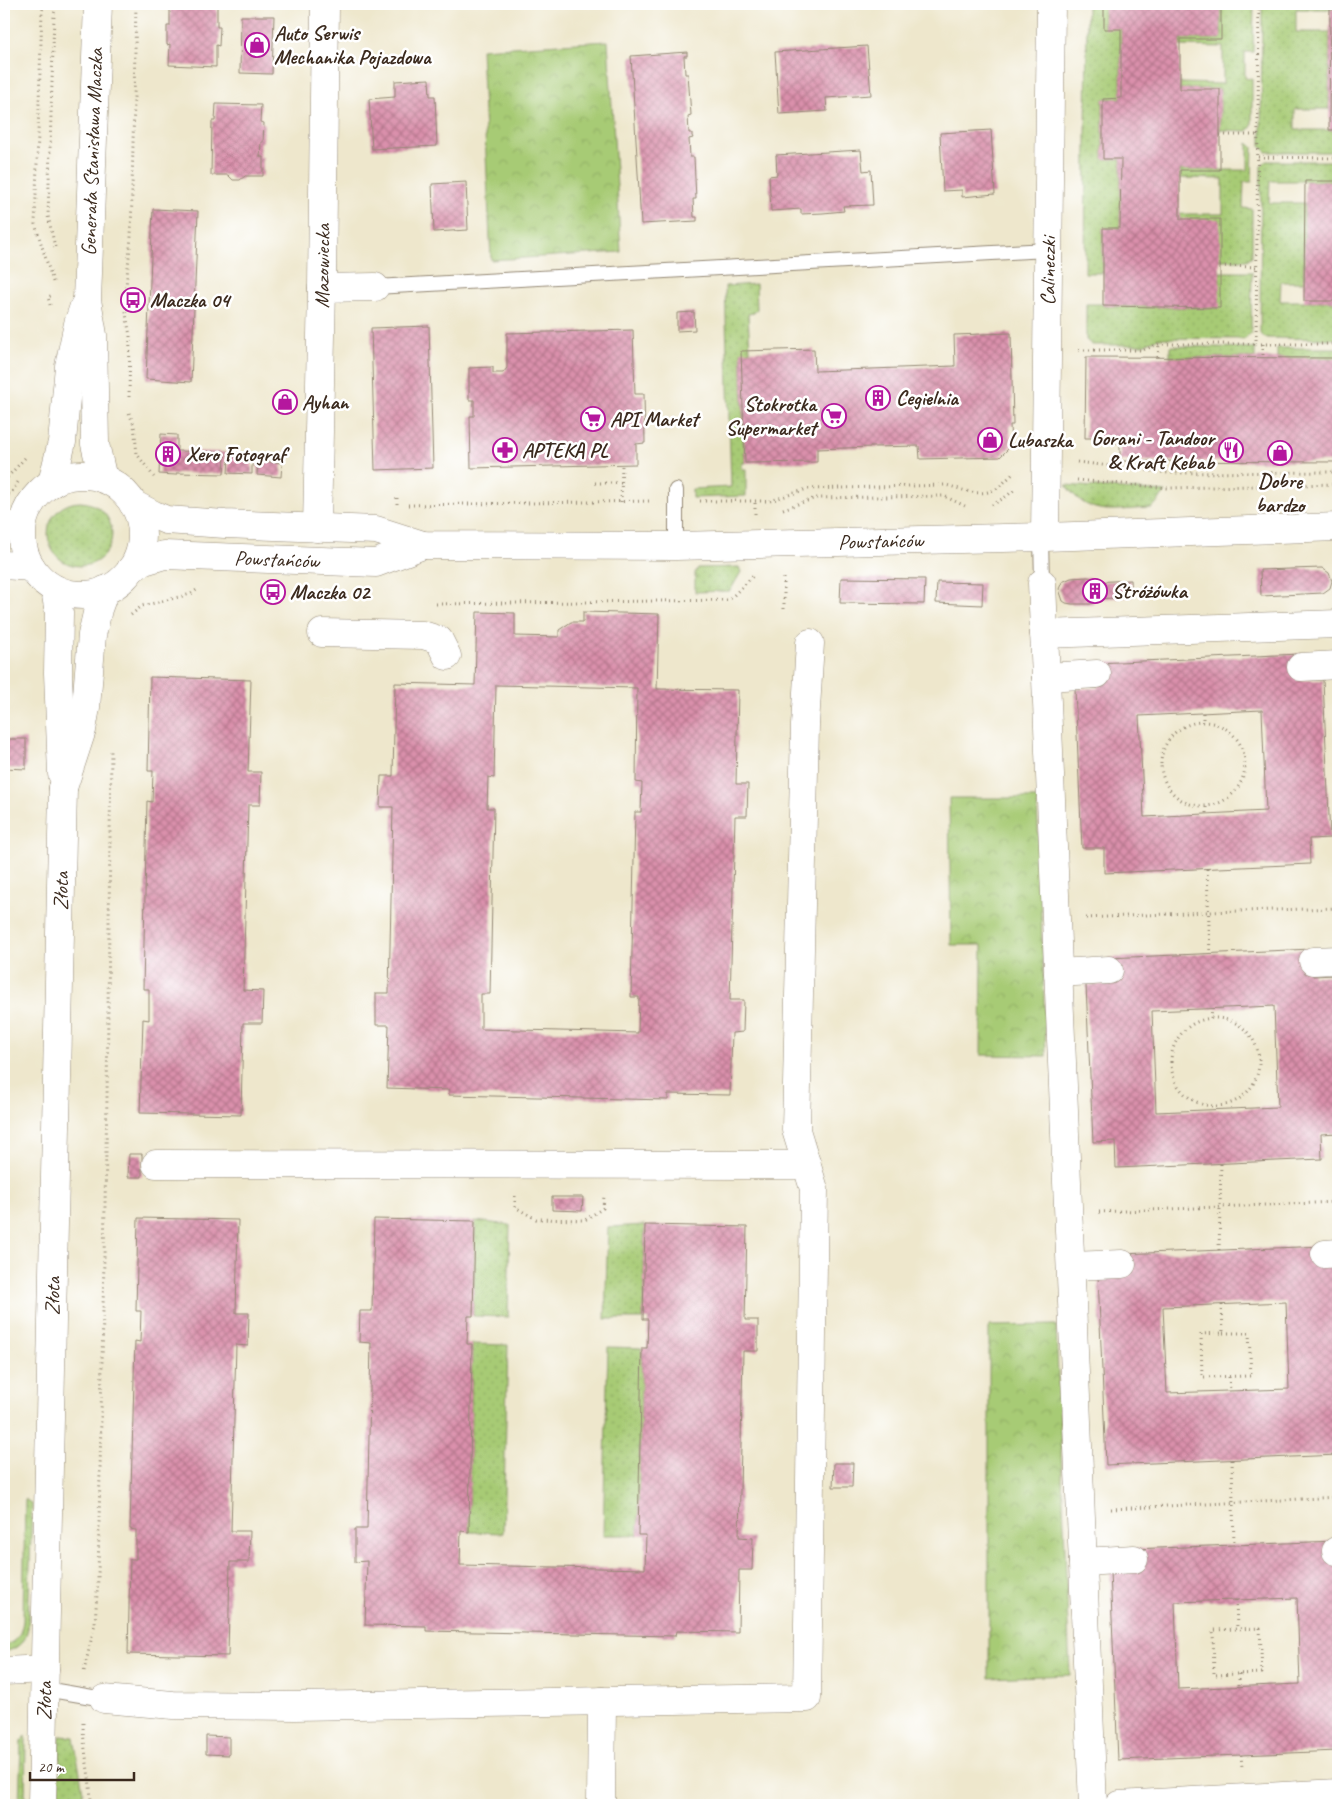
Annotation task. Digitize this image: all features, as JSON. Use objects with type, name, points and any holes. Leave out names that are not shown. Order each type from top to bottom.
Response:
[{"type":"street","name":"Generała Stanisława Maczka","points":[[98,4],[87,300],[93,335],[95,444],[103,479]]},
{"type":"street","name":"Mazowiecka","points":[[317,528],[325,4]]},
{"type":"street","name":"Calineczki","points":[[1043,537],[1051,4]]},
{"type":"street","points":[[322,288],[375,286]]},
{"type":"street","name":"Generała Stanisława Maczka","points":[[52,483],[62,442],[69,366],[78,324],[87,300]]},
{"type":"street","points":[[77,476],[103,479],[125,493],[133,504],[141,525],[142,537],[140,548],[131,569],[124,578],[105,590],[96,593],[79,595],[55,589],[38,576],[31,567],[26,557],[22,536],[15,521],[36,497],[52,483],[77,476]]},
{"type":"street","name":"Powstańców","points":[[133,504],[154,516],[166,520],[218,524],[376,530],[423,545],[676,546],[1043,537],[1338,527]]},
{"type":"street","name":"Powstańców","points":[[131,569],[144,561],[164,555],[376,562],[423,545]]},
{"type":"street","points":[[4,565],[31,567]]},
{"type":"street","points":[[1042,583],[1093,1805]]},
{"type":"street","name":"Złota","points":[[42,1805],[62,788],[58,673],[59,613],[55,589]]},
{"type":"street","name":"Złota","points":[[62,788],[76,749],[83,722],[92,635],[105,590]]},
{"type":"street","points":[[1044,634],[1338,624]]},
{"type":"street","points":[[322,633],[423,635],[439,640],[447,656]]},
{"type":"street","points":[[93,1698],[173,1705],[252,1706],[807,1698],[814,1189],[796,1130],[805,725],[810,643]]},
{"type":"street","points":[[1301,667],[1338,665]]},
{"type":"street","points":[[1046,677],[1097,674]]},
{"type":"street","points":[[1058,973],[1109,970]]},
{"type":"street","points":[[156,1164],[807,1165]]},
{"type":"street","points":[[1070,1266],[1122,1264]]},
{"type":"street","points":[[1083,1562],[1134,1559]]},
{"type":"street","points":[[4,1671],[45,1679]]},
{"type":"street","points":[[601,1805],[602,1702]]},
{"type":"street","points":[[1119,1805],[1338,1792]]},
{"type":"lane","points":[[375,286],[1048,250]]},
{"type":"lane","points":[[676,495],[676,546]]},
{"type":"lane","points":[[1042,583],[1043,537]]},
{"type":"lane","points":[[45,1679],[93,1698]]},
{"type":"path","points":[[44,4],[42,11],[35,224],[58,301]]},
{"type":"path","points":[[48,216],[54,14],[57,4]]},
{"type":"path","points":[[128,398],[130,336],[126,314],[126,286],[131,237],[136,4]]},
{"type":"path","points":[[1256,344],[1259,4]]},
{"type":"path","points":[[1220,135],[1258,136]]},
{"type":"path","points":[[1258,157],[1338,158]]},
{"type":"path","points":[[1220,266],[1257,267]]},
{"type":"path","points":[[1158,357],[1159,344]]},
{"type":"path","points":[[1078,359],[1078,350],[1143,350],[1159,344],[1338,344]]},
{"type":"path","points":[[1263,344],[1263,358]]},
{"type":"path","points":[[129,407],[129,416],[134,425],[138,454]]},
{"type":"path","points":[[1078,453],[1077,462],[1168,474],[1338,472]]},
{"type":"path","points":[[621,502],[622,464]]},
{"type":"path","points":[[389,504],[621,502],[676,495],[770,501],[807,489],[946,485],[965,489],[974,494],[984,493],[996,488],[1018,469]]},
{"type":"path","points":[[1069,480],[1168,488],[1338,484]]},
{"type":"path","points":[[595,483],[622,482]]},
{"type":"path","points":[[988,506],[1007,496],[1018,485]]},
{"type":"path","points":[[397,505],[398,496]]},
{"type":"path","points":[[781,510],[816,498],[944,496],[969,508]]},
{"type":"path","points":[[755,514],[764,513]]},
{"type":"path","points":[[775,574],[784,573],[784,609]]},
{"type":"path","points":[[430,604],[729,600],[755,574]]},
{"type":"path","points":[[127,618],[142,606],[191,594],[200,587]]},
{"type":"path","points":[[1203,713],[1203,721]]},
{"type":"path","points":[[1203,721],[1222,725],[1236,736],[1245,752],[1246,762],[1246,771],[1239,789],[1224,802],[1206,806],[1189,804],[1175,796],[1164,781],[1161,765],[1163,748],[1172,734],[1186,724],[1203,721]]},
{"type":"path","points":[[91,1805],[91,1788],[83,1738],[93,1698],[86,1659],[95,1623],[98,1579],[107,1107],[111,742]]},
{"type":"path","points":[[1206,806],[1206,814]]},
{"type":"path","points":[[1207,868],[1210,954]]},
{"type":"path","points":[[1056,919],[1338,908]]},
{"type":"path","points":[[1212,1008],[1212,1018]]},
{"type":"path","points":[[1212,1018],[1234,1021],[1252,1036],[1260,1058],[1256,1080],[1241,1098],[1220,1108],[1203,1104],[1187,1096],[1176,1083],[1171,1066],[1173,1048],[1181,1033],[1195,1022],[1212,1018]]},
{"type":"path","points":[[1219,1250],[1221,1164]]},
{"type":"path","points":[[1068,1213],[1338,1202]]},
{"type":"path","points":[[536,1219],[585,1220]]},
{"type":"path","points":[[560,1219],[560,1226]]},
{"type":"path","points":[[1222,1305],[1223,1333]]},
{"type":"path","points":[[1223,1333],[1249,1333],[1251,1376],[1202,1378],[1201,1334],[1223,1333]]},
{"type":"path","points":[[1229,1377],[1230,1391]]},
{"type":"path","points":[[1232,1460],[1234,1545]]},
{"type":"path","points":[[1081,1510],[1338,1497]]},
{"type":"path","points":[[1236,1600],[1237,1629]]},
{"type":"path","points":[[1260,1628],[1262,1673],[1214,1675],[1213,1630],[1237,1629],[1260,1628]]},
{"type":"path","points":[[1239,1674],[1239,1686]]},
{"type":"green space","points":[[1087,4],[1104,4],[1104,28],[1121,29],[1121,98],[1103,99],[1103,159],[1121,159],[1120,228],[1103,228],[1103,273],[1085,273]]},
{"type":"green space","points":[[1221,4],[1254,4],[1253,52],[1245,52],[1245,78],[1252,79],[1252,126],[1248,131],[1220,130],[1220,89],[1180,89],[1180,83],[1223,84],[1223,47],[1180,46],[1180,39],[1221,39]]},
{"type":"green space","points":[[1262,4],[1338,4],[1338,9],[1296,9],[1296,32],[1330,32],[1329,109],[1295,109],[1295,130],[1338,130],[1338,152],[1267,152],[1261,146]]},
{"type":"green space","points":[[608,41],[621,252],[491,260],[481,49]]},
{"type":"green space","points":[[1248,143],[1253,147],[1252,182],[1244,182],[1243,208],[1252,209],[1252,256],[1247,260],[1220,260],[1180,219],[1180,214],[1223,214],[1223,179],[1180,178],[1180,170],[1248,170]]},
{"type":"green space","points":[[1266,161],[1338,161],[1338,181],[1270,181],[1269,203],[1304,203],[1304,282],[1281,282],[1280,301],[1338,301],[1338,339],[1265,338],[1260,333],[1261,166]]},
{"type":"green space","points":[[1220,272],[1252,272],[1251,333],[1245,339],[1159,338],[1143,345],[1092,345],[1086,340],[1086,304],[1219,308]]},
{"type":"green space","points":[[756,284],[757,309],[754,313],[748,314],[750,351],[741,352],[745,463],[742,463],[742,469],[746,469],[746,496],[692,498],[692,489],[731,487],[725,286]]},
{"type":"green space","points":[[1170,346],[1255,348],[1255,358],[1170,357]]},
{"type":"green space","points":[[1277,348],[1338,348],[1338,358],[1277,358]]},
{"type":"green space","points":[[1066,485],[1166,492],[1152,508],[1104,510],[1084,503]]},
{"type":"green space","points":[[80,502],[92,504],[103,511],[110,522],[112,534],[110,546],[103,557],[92,564],[80,566],[68,564],[57,557],[50,546],[48,534],[50,522],[57,511],[68,504]]},
{"type":"green space","points":[[739,567],[741,572],[730,591],[695,592],[695,573],[698,568]]},
{"type":"green space","points":[[949,798],[1037,798],[1046,1056],[981,1055],[982,945],[951,945]]},
{"type":"green space","points":[[475,1221],[510,1225],[508,1317],[473,1316]]},
{"type":"green space","points":[[645,1225],[643,1319],[605,1319],[608,1227]]},
{"type":"green space","points":[[1056,1325],[1070,1675],[989,1678],[989,1326]]},
{"type":"green space","points":[[472,1344],[508,1345],[503,1533],[469,1532]]},
{"type":"green space","points":[[608,1347],[642,1348],[638,1535],[603,1535]]},
{"type":"green space","points":[[25,1499],[32,1504],[28,1628],[20,1644],[4,1652],[4,1647],[19,1635],[23,1621]]},
{"type":"green space","points":[[26,1736],[25,1805],[19,1805],[21,1741]]},
{"type":"green space","points":[[60,1736],[74,1737],[83,1792],[83,1805],[59,1805]]},
{"type":"building","points":[[170,4],[209,4],[209,6],[217,6],[217,27],[220,27],[219,46],[216,45],[216,67],[169,65],[170,44],[167,45],[167,26],[170,26]]},
{"type":"building","points":[[1104,4],[1221,4],[1221,39],[1180,39],[1180,89],[1220,89],[1220,170],[1180,170],[1180,219],[1220,219],[1220,308],[1103,306],[1103,228],[1120,228],[1121,159],[1103,159],[1103,99],[1121,98],[1121,29],[1104,29]]},
{"type":"building","points":[[1330,9],[1338,9],[1338,130],[1329,130]]},
{"type":"building","name":"Auto Serwis Mechanika Pojazdowa","points":[[241,16],[274,16],[272,74],[240,73]]},
{"type":"building","points":[[867,46],[871,95],[826,98],[827,111],[779,114],[775,52]]},
{"type":"building","points":[[687,52],[687,56],[684,56],[685,74],[688,74],[691,115],[688,116],[689,133],[692,133],[693,138],[689,139],[690,157],[694,157],[696,199],[693,199],[694,217],[697,217],[697,221],[641,224],[631,56]]},
{"type":"building","points":[[429,79],[430,96],[435,96],[437,146],[372,149],[369,99],[395,97],[395,81]]},
{"type":"building","points":[[216,104],[261,105],[260,122],[264,123],[260,157],[263,157],[263,176],[245,176],[240,180],[233,180],[228,175],[211,175],[212,121],[215,121]]},
{"type":"building","points":[[991,130],[995,194],[962,197],[962,190],[943,191],[940,133]]},
{"type":"building","points":[[861,150],[863,171],[871,170],[873,205],[843,206],[844,211],[823,213],[801,214],[801,209],[771,211],[769,176],[777,175],[776,155]]},
{"type":"building","points":[[1305,181],[1338,181],[1338,301],[1304,301]]},
{"type":"building","points":[[466,182],[468,230],[434,232],[432,184]]},
{"type":"building","points":[[153,209],[198,211],[191,382],[146,379]]},
{"type":"building","points":[[694,312],[695,330],[677,331],[677,313]]},
{"type":"building","points":[[429,326],[433,468],[375,470],[371,328]]},
{"type":"building","name":"API Market","points":[[633,330],[635,394],[644,394],[645,443],[636,444],[636,464],[471,468],[470,416],[474,416],[474,400],[469,400],[469,368],[493,367],[493,373],[503,373],[507,368],[507,333]]},
{"type":"building","name":"Cegielnia","points":[[1011,333],[1013,425],[1010,425],[1011,446],[1000,457],[920,459],[919,446],[872,447],[817,449],[817,462],[745,463],[741,351],[814,349],[815,371],[955,366],[954,335]]},
{"type":"building","points":[[1086,357],[1338,358],[1338,462],[1120,461],[1120,443],[1113,443],[1113,438],[1085,438]]},
{"type":"building","points":[[161,434],[177,435],[177,451],[225,452],[224,474],[159,474]]},
{"type":"building","points":[[229,456],[252,457],[252,474],[228,473]]},
{"type":"building","points":[[258,461],[282,463],[281,477],[257,475]]},
{"type":"building","points":[[1322,568],[1329,573],[1332,581],[1330,588],[1323,593],[1261,596],[1260,570]]},
{"type":"building","points":[[841,578],[925,579],[924,604],[840,603]]},
{"type":"building","name":"Stróżówka","points":[[1071,578],[1092,578],[1094,582],[1131,580],[1132,597],[1095,599],[1090,604],[1072,604],[1063,601],[1059,589],[1062,582]]},
{"type":"building","points":[[937,582],[983,583],[982,605],[936,603]]},
{"type":"building","points":[[477,612],[515,613],[515,636],[559,637],[559,630],[571,622],[583,622],[583,612],[659,614],[657,689],[738,690],[736,784],[748,784],[747,816],[735,816],[730,1000],[744,1000],[743,1032],[732,1033],[730,1095],[668,1094],[668,1100],[449,1095],[449,1090],[387,1088],[389,1025],[376,1025],[376,993],[389,993],[393,807],[380,807],[381,776],[393,776],[395,683],[475,685]],"holes":[[[496,685],[637,688],[636,782],[642,783],[641,812],[635,812],[631,997],[639,997],[638,1033],[481,1029],[481,994],[490,994],[494,808],[487,808],[488,777],[494,778]]]},
{"type":"building","points":[[1301,654],[1302,680],[1323,680],[1330,838],[1309,839],[1310,864],[1104,873],[1104,848],[1082,848],[1075,689],[1098,688],[1096,663]],"holes":[[[1262,710],[1266,811],[1144,817],[1139,716]]]},
{"type":"building","points":[[150,677],[251,680],[248,772],[261,772],[260,805],[248,805],[243,990],[263,991],[262,1023],[243,1023],[241,1115],[140,1113],[143,1019],[149,1020],[149,989],[143,989],[147,801],[152,802],[153,771],[148,771]]},
{"type":"building","points":[[4,739],[26,739],[26,769],[4,768]]},
{"type":"building","points":[[1312,949],[1313,976],[1336,975],[1338,1133],[1321,1134],[1322,1159],[1116,1168],[1115,1141],[1093,1142],[1086,985],[1109,984],[1108,958]],"holes":[[[1274,1006],[1278,1107],[1156,1112],[1152,1011]]]},
{"type":"building","points":[[129,1154],[142,1154],[142,1177],[128,1177]]},
{"type":"building","points":[[552,1197],[583,1197],[582,1211],[552,1210]]},
{"type":"building","points":[[138,1218],[238,1220],[236,1313],[249,1313],[248,1346],[236,1345],[231,1531],[250,1531],[249,1562],[230,1562],[228,1656],[128,1654],[130,1559],[136,1559],[136,1530],[130,1529],[135,1341],[140,1342],[141,1311],[136,1311]]},
{"type":"building","points":[[374,1219],[475,1221],[473,1316],[468,1316],[467,1344],[472,1344],[469,1532],[461,1531],[460,1565],[645,1569],[646,1535],[638,1535],[642,1348],[647,1348],[648,1319],[643,1319],[645,1225],[747,1227],[745,1320],[758,1320],[758,1351],[743,1351],[739,1537],[753,1538],[752,1570],[739,1570],[738,1632],[676,1631],[675,1636],[426,1631],[426,1626],[365,1625],[367,1561],[355,1562],[355,1529],[367,1529],[371,1343],[359,1342],[360,1311],[372,1311]]},
{"type":"building","points":[[1325,1246],[1338,1266],[1338,1455],[1106,1465],[1098,1275],[1121,1254]],"holes":[[[1286,1302],[1289,1389],[1167,1393],[1163,1307]]]},
{"type":"building","points":[[834,1463],[853,1463],[852,1487],[833,1487]]},
{"type":"building","points":[[1336,1541],[1338,1562],[1338,1751],[1118,1760],[1110,1571],[1133,1549]],"holes":[[[1297,1598],[1300,1684],[1178,1689],[1175,1602]]]},
{"type":"building","points":[[206,1736],[229,1737],[229,1755],[206,1754]]},
{"type":"place","name":"Auto Serwis Mechanika Pojazdowa","points":[[257,45]]},
{"type":"place","name":"Maczka 04","points":[[133,300]]},
{"type":"place","name":"Cegielnia","points":[[878,398]]},
{"type":"place","name":"Ayhan","points":[[285,402]]},
{"type":"place","name":"Stokrotka Supermarket","points":[[834,416]]},
{"type":"place","name":"API Market","points":[[593,419]]},
{"type":"place","name":"Lubaszka","points":[[990,440]]},
{"type":"place","name":"APTEKA PL","points":[[505,450]]},
{"type":"place","name":"Gorani - Tandoor & Kraft Kebab","points":[[1231,450]]},
{"type":"place","name":"Dobre bardzo","points":[[1280,453]]},
{"type":"place","name":"Xero Fotograf","points":[[168,454]]},
{"type":"place","name":"Stróżówka","points":[[1095,591]]},
{"type":"place","name":"Maczka 02","points":[[273,592]]}]
